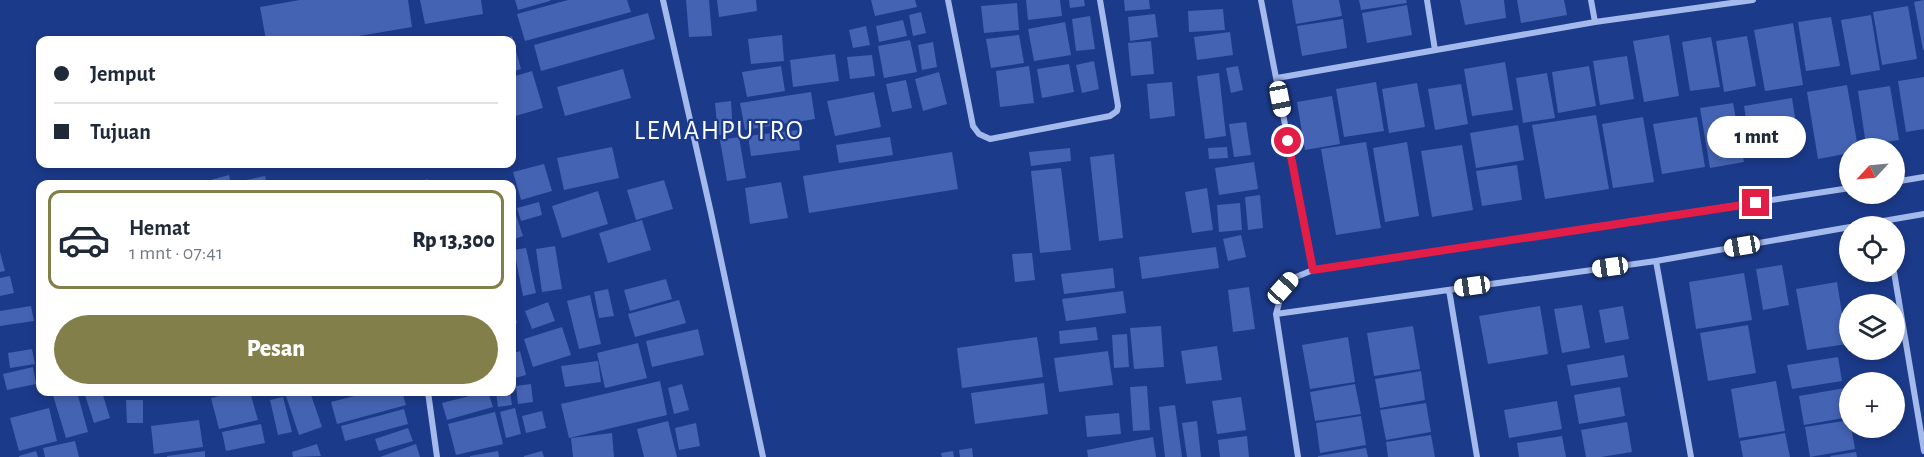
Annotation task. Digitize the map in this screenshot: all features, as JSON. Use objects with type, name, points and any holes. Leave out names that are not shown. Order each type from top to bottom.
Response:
[{"type":"street","points":[[663,0],[763,457]]},
{"type":"street","points":[[948,0],[973,126],[979,134],[990,139],[1110,116],[1117,111],[1100,0]]},
{"type":"street","points":[[1261,0],[1313,270]]},
{"type":"street","points":[[1427,0],[1435,50]]},
{"type":"street","points":[[1591,0],[1594,22]]},
{"type":"street","points":[[1276,78],[1594,22],[1752,0]]},
{"type":"street","points":[[1905,180],[1924,177]]},
{"type":"street","points":[[1298,457],[1276,314],[1283,288],[1291,279],[1313,270],[1839,191]]},
{"type":"street","points":[[1905,219],[1924,214]]},
{"type":"street","points":[[1276,314],[1656,261],[1839,229]]},
{"type":"street","points":[[1656,261],[1691,457]]},
{"type":"street","points":[[1896,282],[1924,451]]},
{"type":"street","points":[[1449,290],[1477,457]]},
{"type":"street","points":[[429,396],[437,457]]},
{"type":"building","points":[[300,0],[408,0],[412,27],[359,36],[265,36],[260,7]]},
{"type":"building","points":[[420,0],[481,0],[483,14],[425,24]]},
{"type":"building","points":[[515,0],[550,0],[550,1],[518,10]]},
{"type":"building","points":[[568,0],[627,0],[631,12],[525,41],[517,14]]},
{"type":"building","points":[[686,0],[709,0],[712,36],[689,37]]},
{"type":"building","points":[[717,0],[756,0],[757,11],[719,17]]},
{"type":"building","points":[[871,0],[915,0],[917,7],[875,16]]},
{"type":"building","points":[[1026,0],[1060,0],[1062,16],[1028,20]]},
{"type":"building","points":[[1069,0],[1084,0],[1085,6],[1070,8]]},
{"type":"building","points":[[1124,0],[1149,0],[1150,9],[1125,11]]},
{"type":"building","points":[[1292,0],[1339,0],[1342,16],[1296,24]]},
{"type":"building","points":[[1359,0],[1406,0],[1407,3],[1361,10]]},
{"type":"building","points":[[1460,0],[1504,0],[1506,18],[1465,25]]},
{"type":"building","points":[[1517,0],[1564,0],[1567,15],[1521,23]]},
{"type":"building","points":[[1924,0],[1924,50],[1923,50],[1914,2]]},
{"type":"building","points":[[1017,3],[1019,30],[984,33],[981,6]]},
{"type":"building","points":[[1407,5],[1412,35],[1367,43],[1362,13]]},
{"type":"building","points":[[1908,6],[1917,59],[1882,65],[1873,12]]},
{"type":"building","points":[[1223,9],[1225,30],[1189,32],[1188,11]]},
{"type":"building","points":[[921,12],[926,33],[913,36],[909,15]]},
{"type":"building","points":[[648,13],[655,39],[541,71],[534,45]]},
{"type":"building","points":[[1155,14],[1158,37],[1130,41],[1128,17]]},
{"type":"building","points":[[1871,15],[1880,70],[1851,75],[1841,20]]},
{"type":"building","points":[[1090,16],[1095,49],[1076,51],[1072,19]]},
{"type":"building","points":[[1831,17],[1840,66],[1806,71],[1798,22]]},
{"type":"building","points":[[1343,19],[1347,48],[1302,56],[1297,26]]},
{"type":"building","points":[[903,20],[907,36],[879,42],[876,26]]},
{"type":"building","points":[[1065,22],[1071,55],[1034,61],[1028,29]]},
{"type":"building","points":[[1793,23],[1803,85],[1765,91],[1754,30]]},
{"type":"building","points":[[866,26],[870,45],[853,48],[849,30]]},
{"type":"building","points":[[1230,32],[1233,55],[1197,60],[1194,37]]},
{"type":"building","points":[[782,35],[784,61],[751,64],[748,39]]},
{"type":"building","points":[[1019,35],[1024,63],[991,68],[986,39]]},
{"type":"building","points":[[1669,35],[1679,96],[1644,102],[1633,41]]},
{"type":"building","points":[[1747,36],[1756,86],[1724,92],[1716,41]]},
{"type":"building","points":[[1711,37],[1720,87],[1690,91],[1682,42]]},
{"type":"building","points":[[910,40],[917,72],[884,78],[878,46]]},
{"type":"building","points":[[1151,41],[1154,74],[1131,76],[1128,43]]},
{"type":"building","points":[[933,42],[937,67],[922,70],[918,45]]},
{"type":"building","points":[[516,51],[521,69],[516,71]]},
{"type":"building","points":[[835,54],[839,81],[793,87],[790,60]]},
{"type":"building","points":[[872,55],[875,76],[850,79],[847,57]]},
{"type":"building","points":[[1627,56],[1634,99],[1600,105],[1593,61]]},
{"type":"building","points":[[1094,61],[1099,89],[1082,93],[1076,65]]},
{"type":"building","points":[[1505,62],[1513,110],[1472,116],[1464,69]]},
{"type":"building","points":[[1069,64],[1074,92],[1042,98],[1037,69]]},
{"type":"building","points":[[781,66],[785,91],[747,97],[742,72]]},
{"type":"building","points":[[1029,66],[1034,103],[1000,107],[996,71]]},
{"type":"building","points":[[1238,66],[1243,90],[1231,93],[1226,68]]},
{"type":"building","points":[[1589,66],[1596,106],[1558,113],[1552,72]]},
{"type":"building","points":[[623,69],[631,98],[565,116],[557,87]]},
{"type":"building","points":[[532,71],[543,108],[516,116],[516,76]]},
{"type":"building","points":[[939,72],[947,104],[923,111],[915,79]]},
{"type":"building","points":[[1219,73],[1226,136],[1205,139],[1197,76]]},
{"type":"building","points":[[1547,73],[1555,118],[1523,123],[1516,78]]},
{"type":"building","points":[[1924,77],[1924,129],[1906,132],[1898,81]]},
{"type":"building","points":[[906,80],[912,108],[892,112],[886,84]]},
{"type":"building","points":[[1172,82],[1175,116],[1150,119],[1147,84]]},
{"type":"building","points":[[1376,82],[1384,131],[1344,137],[1336,89]]},
{"type":"building","points":[[1417,83],[1425,127],[1389,133],[1382,89]]},
{"type":"building","points":[[1461,84],[1468,124],[1435,130],[1428,89]]},
{"type":"building","points":[[1847,85],[1856,138],[1839,138],[1839,155],[1818,159],[1807,92]]},
{"type":"building","points":[[1890,86],[1899,138],[1865,138],[1858,91]]},
{"type":"building","points":[[811,92],[815,119],[745,130],[740,103]]},
{"type":"building","points":[[874,92],[881,127],[835,136],[827,101]]},
{"type":"building","points":[[1332,96],[1340,144],[1305,150],[1297,102]]},
{"type":"building","points":[[1792,98],[1799,143],[1751,151],[1744,106]]},
{"type":"building","points":[[731,101],[733,134],[718,135],[715,103]]},
{"type":"building","points":[[1733,103],[1744,162],[1710,168],[1700,108]]},
{"type":"building","points":[[1596,115],[1609,189],[1545,199],[1532,125]]},
{"type":"building","points":[[1643,117],[1654,182],[1613,188],[1602,124]]},
{"type":"building","points":[[1697,117],[1705,167],[1662,174],[1653,124]]},
{"type":"building","points":[[1246,122],[1251,155],[1234,157],[1229,124]]},
{"type":"building","points":[[1518,125],[1524,160],[1476,168],[1470,133]]},
{"type":"building","points":[[798,130],[800,150],[751,156],[748,136]]},
{"type":"building","points":[[739,137],[746,178],[727,181],[720,140]]},
{"type":"building","points":[[890,137],[893,155],[839,163],[836,145]]},
{"type":"building","points":[[1366,142],[1381,228],[1336,235],[1321,149]]},
{"type":"building","points":[[1407,142],[1419,216],[1385,222],[1373,148]]},
{"type":"building","points":[[1462,145],[1473,210],[1432,217],[1421,151]]},
{"type":"building","points":[[612,147],[619,178],[564,190],[557,158]]},
{"type":"building","points":[[1227,147],[1228,158],[1209,159],[1208,148]]},
{"type":"building","points":[[1070,148],[1071,161],[1031,166],[1029,152]]},
{"type":"building","points":[[952,152],[958,189],[809,213],[803,176]]},
{"type":"building","points":[[1114,154],[1123,238],[1099,241],[1090,157]]},
{"type":"building","points":[[1254,162],[1258,189],[1219,195],[1215,168]]},
{"type":"building","points":[[544,164],[552,191],[521,200],[513,172]]},
{"type":"building","points":[[1517,165],[1522,200],[1482,206],[1476,171]]},
{"type":"building","points":[[1061,168],[1071,250],[1040,253],[1031,171]]},
{"type":"building","points":[[229,175],[230,180],[210,180]]},
{"type":"building","points":[[265,176],[266,180],[246,180]]},
{"type":"building","points":[[664,180],[673,209],[636,220],[627,190]]},
{"type":"building","points":[[781,182],[788,218],[750,224],[745,188]]},
{"type":"building","points":[[1207,188],[1213,230],[1192,233],[1185,192]]},
{"type":"building","points":[[598,191],[608,224],[562,238],[552,206]]},
{"type":"building","points":[[1260,195],[1263,228],[1248,230],[1245,197]]},
{"type":"building","points":[[539,202],[542,215],[521,221],[517,208]]},
{"type":"building","points":[[1240,203],[1242,230],[1219,232],[1217,205]]},
{"type":"building","points":[[516,214],[523,236],[516,239]]},
{"type":"building","points":[[642,220],[651,250],[608,263],[599,233]]},
{"type":"building","points":[[1241,235],[1246,257],[1228,261],[1223,239]]},
{"type":"building","points":[[555,246],[562,289],[542,292],[536,249]]},
{"type":"building","points":[[1216,247],[1219,268],[1142,279],[1139,257]]},
{"type":"building","points":[[526,248],[536,293],[523,296],[516,250]]},
{"type":"building","points":[[0,252],[5,271],[0,272]]},
{"type":"building","points":[[1032,253],[1035,280],[1015,282],[1012,254]]},
{"type":"building","points":[[1782,265],[1789,305],[1763,310],[1756,269]]},
{"type":"building","points":[[1113,268],[1115,288],[1064,294],[1061,274]]},
{"type":"building","points":[[1744,273],[1752,320],[1696,329],[1689,282]]},
{"type":"building","points":[[10,276],[14,293],[0,296],[0,278]]},
{"type":"building","points":[[666,279],[672,299],[630,311],[624,290]]},
{"type":"building","points":[[1837,282],[1839,345],[1807,350],[1796,289]]},
{"type":"building","points":[[1249,287],[1255,329],[1233,332],[1228,290]]},
{"type":"building","points":[[608,289],[614,316],[599,318],[594,292]]},
{"type":"building","points":[[1123,291],[1126,313],[1066,321],[1062,299]]},
{"type":"building","points":[[590,295],[601,344],[579,349],[567,301]]},
{"type":"building","points":[[679,300],[686,323],[635,337],[628,314]]},
{"type":"building","points":[[548,302],[555,321],[532,329],[525,311]]},
{"type":"building","points":[[1582,305],[1590,348],[1562,353],[1554,309]]},
{"type":"building","points":[[31,306],[34,321],[0,326],[0,311]]},
{"type":"building","points":[[1540,306],[1548,354],[1488,364],[1479,316]]},
{"type":"building","points":[[1623,306],[1629,339],[1605,343],[1599,310]]},
{"type":"building","points":[[1748,325],[1756,373],[1708,381],[1700,333]]},
{"type":"building","points":[[1161,326],[1164,367],[1134,369],[1130,328]]},
{"type":"building","points":[[1413,326],[1420,369],[1374,376],[1367,333]]},
{"type":"building","points":[[562,327],[571,355],[533,367],[524,339]]},
{"type":"building","points":[[1096,327],[1098,340],[1060,344],[1059,331]]},
{"type":"building","points":[[698,329],[704,355],[652,367],[646,341]]},
{"type":"building","points":[[1127,334],[1129,367],[1114,368],[1112,335]]},
{"type":"building","points":[[1037,337],[1043,377],[962,388],[957,348]]},
{"type":"building","points":[[1348,337],[1355,382],[1310,389],[1302,345]]},
{"type":"building","points":[[638,343],[647,378],[605,388],[597,353]]},
{"type":"building","points":[[1217,346],[1222,380],[1186,384],[1181,351]]},
{"type":"building","points":[[32,349],[35,364],[10,368],[8,353]]},
{"type":"building","points":[[520,351],[526,375],[516,378],[516,352]]},
{"type":"building","points":[[1108,351],[1113,385],[1059,392],[1054,358]]},
{"type":"building","points":[[1624,355],[1628,377],[1571,386],[1567,365]]},
{"type":"building","points":[[1838,357],[1840,372],[1839,381],[1792,389],[1787,365]]},
{"type":"building","points":[[598,361],[601,382],[565,387],[561,366]]},
{"type":"building","points":[[33,367],[36,384],[7,390],[3,374]]},
{"type":"building","points":[[1421,371],[1425,400],[1380,408],[1375,379]]},
{"type":"building","points":[[660,381],[667,415],[569,438],[561,404]]},
{"type":"building","points":[[1776,381],[1785,431],[1739,438],[1731,389]]},
{"type":"building","points":[[1044,383],[1048,414],[975,424],[971,393]]},
{"type":"building","points":[[531,384],[533,402],[518,404],[516,386]]},
{"type":"building","points":[[682,384],[689,410],[674,414],[668,388]]},
{"type":"building","points":[[1355,384],[1361,414],[1315,421],[1310,392]]},
{"type":"building","points":[[1147,386],[1150,430],[1133,431],[1130,387]]},
{"type":"building","points":[[1620,387],[1625,416],[1579,424],[1574,395]]},
{"type":"building","points":[[1839,389],[1839,419],[1804,425],[1799,396]]},
{"type":"building","points":[[53,396],[78,396],[88,432],[66,438]]},
{"type":"building","points":[[85,396],[103,396],[110,418],[94,423]]},
{"type":"building","points":[[251,396],[258,420],[219,429],[211,398]]},
{"type":"building","points":[[286,396],[311,396],[322,427],[299,435]]},
{"type":"building","points":[[354,396],[403,396],[406,405],[337,424],[331,402]]},
{"type":"building","points":[[469,396],[489,396],[493,407],[447,420],[442,403]]},
{"type":"building","points":[[497,396],[511,396],[512,405],[498,407]]},
{"type":"building","points":[[283,397],[292,432],[278,435],[270,400]]},
{"type":"building","points":[[1241,397],[1246,430],[1217,434],[1212,401]]},
{"type":"building","points":[[126,400],[143,400],[143,423],[127,423]]},
{"type":"building","points":[[1557,401],[1562,429],[1509,438],[1504,410]]},
{"type":"building","points":[[1426,403],[1431,432],[1386,440],[1380,410]]},
{"type":"building","points":[[1175,405],[1182,457],[1165,457],[1159,407]]},
{"type":"building","points":[[49,408],[57,441],[19,451],[10,418]]},
{"type":"building","points":[[515,408],[521,434],[506,438],[500,412]]},
{"type":"building","points":[[404,409],[408,424],[345,441],[341,426]]},
{"type":"building","points":[[542,411],[546,428],[526,433],[522,416]]},
{"type":"building","points":[[495,412],[503,444],[456,455],[448,424]]},
{"type":"building","points":[[1119,413],[1121,434],[1087,437],[1085,416]]},
{"type":"building","points":[[1361,416],[1366,445],[1320,453],[1316,423]]},
{"type":"building","points":[[199,420],[203,447],[154,454],[151,426]]},
{"type":"building","points":[[668,421],[677,457],[644,457],[637,429]]},
{"type":"building","points":[[1197,421],[1201,457],[1187,457],[1182,423]]},
{"type":"building","points":[[1627,422],[1632,452],[1586,457],[1581,430]]},
{"type":"building","points":[[1839,422],[1839,438],[1853,438],[1855,449],[1810,457],[1805,427]]},
{"type":"building","points":[[696,423],[700,446],[679,450],[675,428]]},
{"type":"building","points":[[261,424],[265,443],[226,451],[222,432]]},
{"type":"building","points":[[408,428],[413,441],[379,451],[375,439]]},
{"type":"building","points":[[612,433],[614,457],[573,457],[571,438]]},
{"type":"building","points":[[1785,433],[1790,457],[1743,457],[1740,441]]},
{"type":"building","points":[[1431,435],[1435,457],[1388,457],[1386,442]]},
{"type":"building","points":[[1247,436],[1249,457],[1220,457],[1218,440]]},
{"type":"building","points":[[1562,436],[1566,457],[1519,457],[1517,443]]},
{"type":"building","points":[[1153,437],[1156,457],[1088,457],[1087,450]]},
{"type":"building","points":[[75,441],[79,457],[45,457],[43,448]]},
{"type":"building","points":[[317,444],[321,456],[293,457],[292,452]]},
{"type":"building","points":[[416,444],[420,457],[380,457]]},
{"type":"building","points":[[972,448],[973,457],[960,457],[959,450]]},
{"type":"building","points":[[1366,448],[1368,457],[1318,457],[1318,456]]},
{"type":"building","points":[[36,451],[38,457],[19,457],[19,456]]},
{"type":"building","points":[[205,451],[205,457],[167,457],[167,456]]},
{"type":"building","points":[[498,451],[499,457],[470,457],[470,456]]},
{"type":"building","points":[[542,451],[544,457],[524,457],[524,456]]},
{"type":"building","points":[[953,451],[954,457],[942,457],[941,453]]},
{"type":"building","points":[[1856,452],[1857,457],[1830,456]]},
{"type":"district","name":"LEMAHPUTRO","points":[[719,130]]},
{"type":"route","points":[[1288,141],[1313,270],[1756,203]]}]
